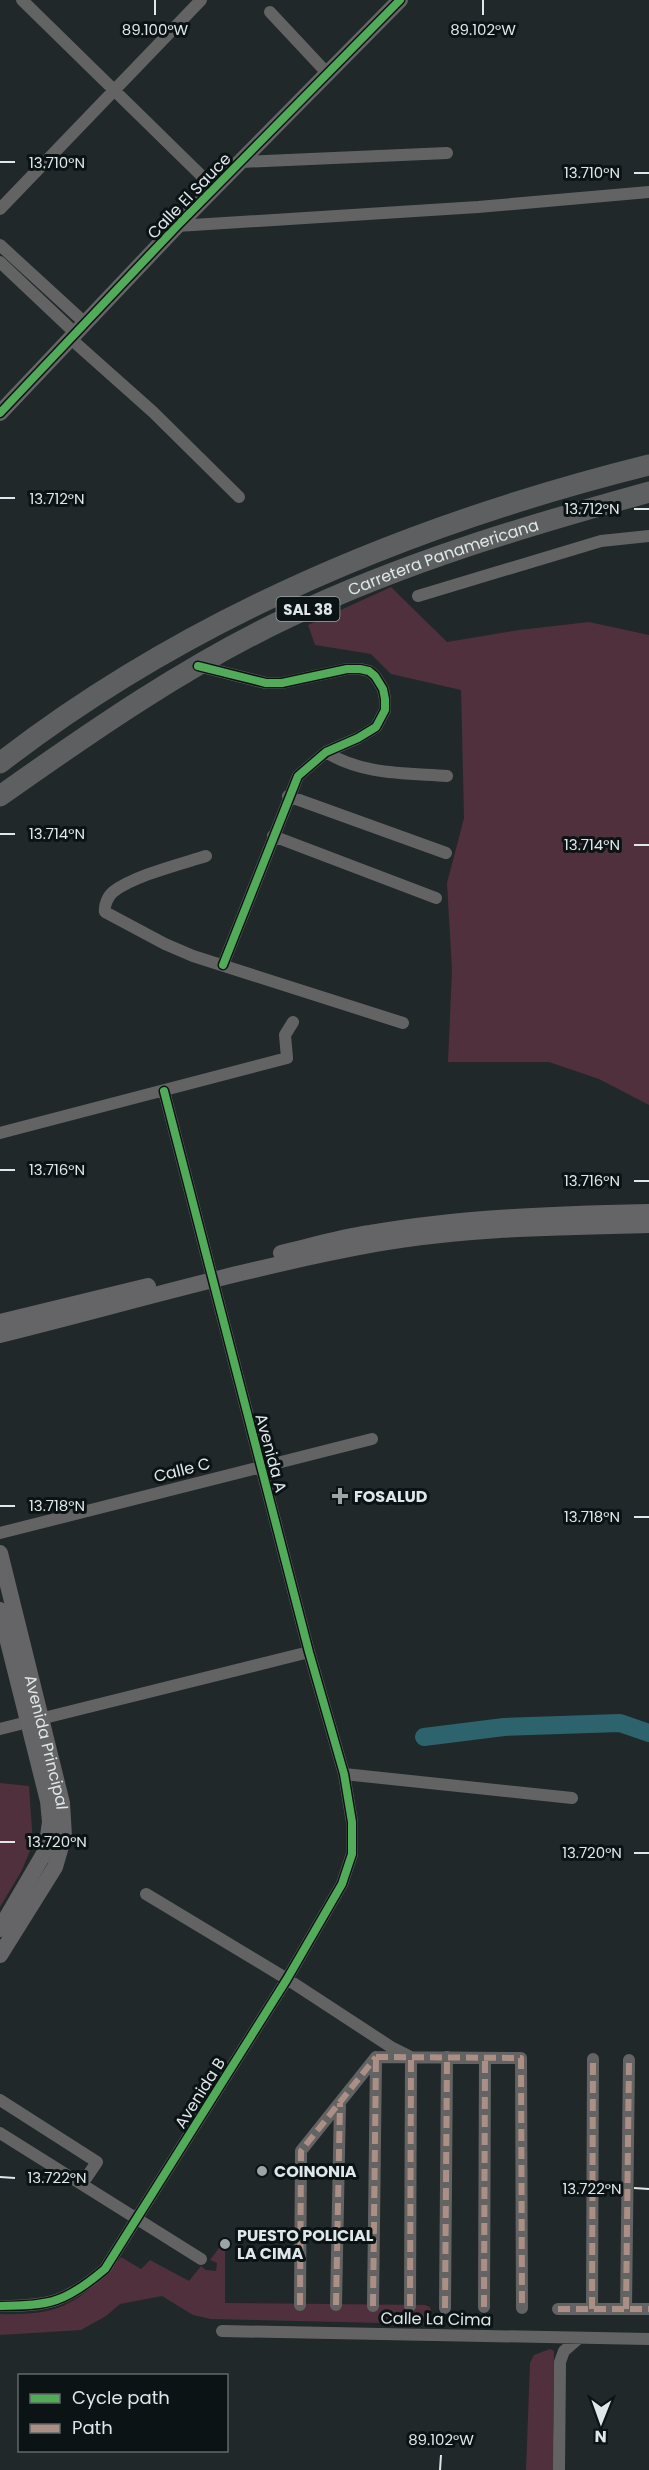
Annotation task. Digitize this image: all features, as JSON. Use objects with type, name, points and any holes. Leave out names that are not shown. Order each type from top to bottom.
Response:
[{"type":"highway","name":"Carretera Panamericana","points":[[0,763],[73,709],[220,621],[321,573],[469,516],[649,465]]},
{"type":"highway","name":"Carretera Panamericana","points":[[0,796],[92,733],[198,666],[288,618],[352,589],[442,554],[555,518],[649,492]]},
{"type":"highway","points":[[537,496],[555,518],[649,502]]},
{"type":"highway","points":[[73,709],[72,717],[78,727],[82,731],[92,733]]},
{"type":"highway","points":[[30,739],[45,743],[49,748],[50,761]]},
{"type":"street","points":[[22,0],[215,189]]},
{"type":"street","points":[[0,209],[201,0]]},
{"type":"street","name":"Calle El Sauce","points":[[0,413],[177,226],[400,0]]},
{"type":"street","points":[[270,12],[327,73]]},
{"type":"street","points":[[241,162],[447,153]]},
{"type":"street","points":[[177,226],[466,208],[649,192]]},
{"type":"street","points":[[0,245],[77,332],[153,412],[239,497]]},
{"type":"street","points":[[0,262],[77,332]]},
{"type":"street","points":[[418,596],[601,541],[649,536]]},
{"type":"street","points":[[198,666],[266,683],[282,683],[347,669],[369,671],[383,689],[386,710],[376,727],[326,752],[298,776],[288,796],[223,965]]},
{"type":"street","points":[[326,752],[345,764],[383,772],[447,776]]},
{"type":"street","points":[[288,796],[447,853]]},
{"type":"street","points":[[273,836],[436,898]]},
{"type":"street","points":[[206,856],[132,882],[112,892],[104,910],[165,944],[404,1023]]},
{"type":"street","points":[[0,1132],[287,1058],[285,1035],[293,1022]]},
{"type":"street","name":"Avenida A","points":[[164,1091],[260,1467],[344,1774],[352,1822]]},
{"type":"street","points":[[0,1335],[357,1235],[414,1226],[530,1217],[649,1212]]},
{"type":"street","points":[[0,1322],[211,1276],[428,1237],[511,1230],[649,1225]]},
{"type":"street","name":"Calle C","points":[[0,1533],[372,1439]]},
{"type":"street","name":"Avenida Principal","points":[[0,1553],[48,1801],[49,1835],[39,1863],[0,1929]]},
{"type":"street","name":"Avenida Principal","points":[[0,1610],[62,1803],[64,1836],[55,1866],[0,1955]]},
{"type":"street","points":[[0,1729],[309,1652]]},
{"type":"street","points":[[344,1774],[572,1798]]},
{"type":"street","name":"Avenida B","points":[[0,2306],[36,2307],[68,2297],[105,2270],[287,1979],[342,1884],[352,1854],[352,1822]]},
{"type":"street","points":[[146,1894],[287,1979],[396,2050],[411,2057]]},
{"type":"street","points":[[376,2056],[522,2058],[522,2308]]},
{"type":"street","points":[[300,2305],[302,2151],[376,2056]]},
{"type":"street","points":[[373,2306],[376,2056]]},
{"type":"street","points":[[410,2306],[411,2057]]},
{"type":"street","points":[[445,2308],[447,2057]]},
{"type":"street","points":[[484,2307],[485,2058]]},
{"type":"street","points":[[592,2309],[593,2059]]},
{"type":"street","points":[[626,2309],[630,2060]]},
{"type":"street","points":[[0,2100],[97,2162],[82,2184]]},
{"type":"street","points":[[336,2305],[340,2103]]},
{"type":"street","points":[[0,2133],[201,2259]]},
{"type":"street","points":[[558,2309],[649,2309]]},
{"type":"street","name":"Calle La Cima","points":[[222,2331],[649,2339]]},
{"type":"street","points":[[559,2470],[560,2362],[564,2350],[579,2338]]},
{"type":"shaded area","points":[[391,587],[447,642],[519,630],[589,622],[649,635],[649,1105],[599,1079],[549,1062],[448,1062],[452,970],[447,883],[464,818],[461,690],[391,674],[371,654],[315,645],[308,625]]},
{"type":"shaded area","points":[[0,1783],[29,1786],[33,1844],[21,1872],[0,1907]]},
{"type":"shaded area","points":[[225,2240],[225,2303],[425,2305],[430,2307],[432,2316],[427,2324],[211,2319],[193,2315],[162,2296],[120,2304],[106,2316],[81,2330],[0,2335],[0,2314],[40,2312],[69,2303],[94,2285],[121,2257],[141,2269],[150,2260],[189,2281],[201,2266],[206,2270],[216,2271],[217,2263],[210,2260]]},
{"type":"shaded area","points":[[550,2349],[554,2351],[553,2424],[556,2470],[526,2470],[530,2363],[534,2355]]},
{"type":"waterway","points":[[424,1737],[504,1727],[620,1723],[649,1733]]},
{"type":"marked path","points":[[376,2057],[521,2058],[522,2308]]},
{"type":"marked path","points":[[300,2305],[301,2151],[376,2057]]},
{"type":"marked path","points":[[373,2306],[376,2057]]},
{"type":"marked path","points":[[410,2306],[411,2057]]},
{"type":"marked path","points":[[445,2308],[447,2057]]},
{"type":"marked path","points":[[484,2307],[485,2058]]},
{"type":"marked path","points":[[592,2309],[593,2059]]},
{"type":"marked path","points":[[626,2309],[629,2060]]},
{"type":"marked path","points":[[336,2305],[340,2103]]},
{"type":"marked path","points":[[558,2309],[649,2309]]},
{"type":"cycle path","points":[[0,413],[177,226],[400,0]]},
{"type":"cycle path","points":[[198,666],[266,683],[282,683],[347,669],[360,669],[369,671],[375,676],[383,689],[385,699],[385,710],[376,727],[326,752],[298,776],[223,965]]},
{"type":"cycle path","points":[[0,2306],[32,2305],[57,2300],[79,2289],[105,2269],[287,1979],[342,1884],[352,1854],[352,1822],[344,1774],[309,1652],[164,1091]]},
{"type":"place","name":"FOSALUD","points":[[340,1496]]},
{"type":"place","name":"COINONIA","points":[[262,2171]]},
{"type":"place","name":"PUESTO POLICIAL LA CIMA","points":[[225,2244]]}]
